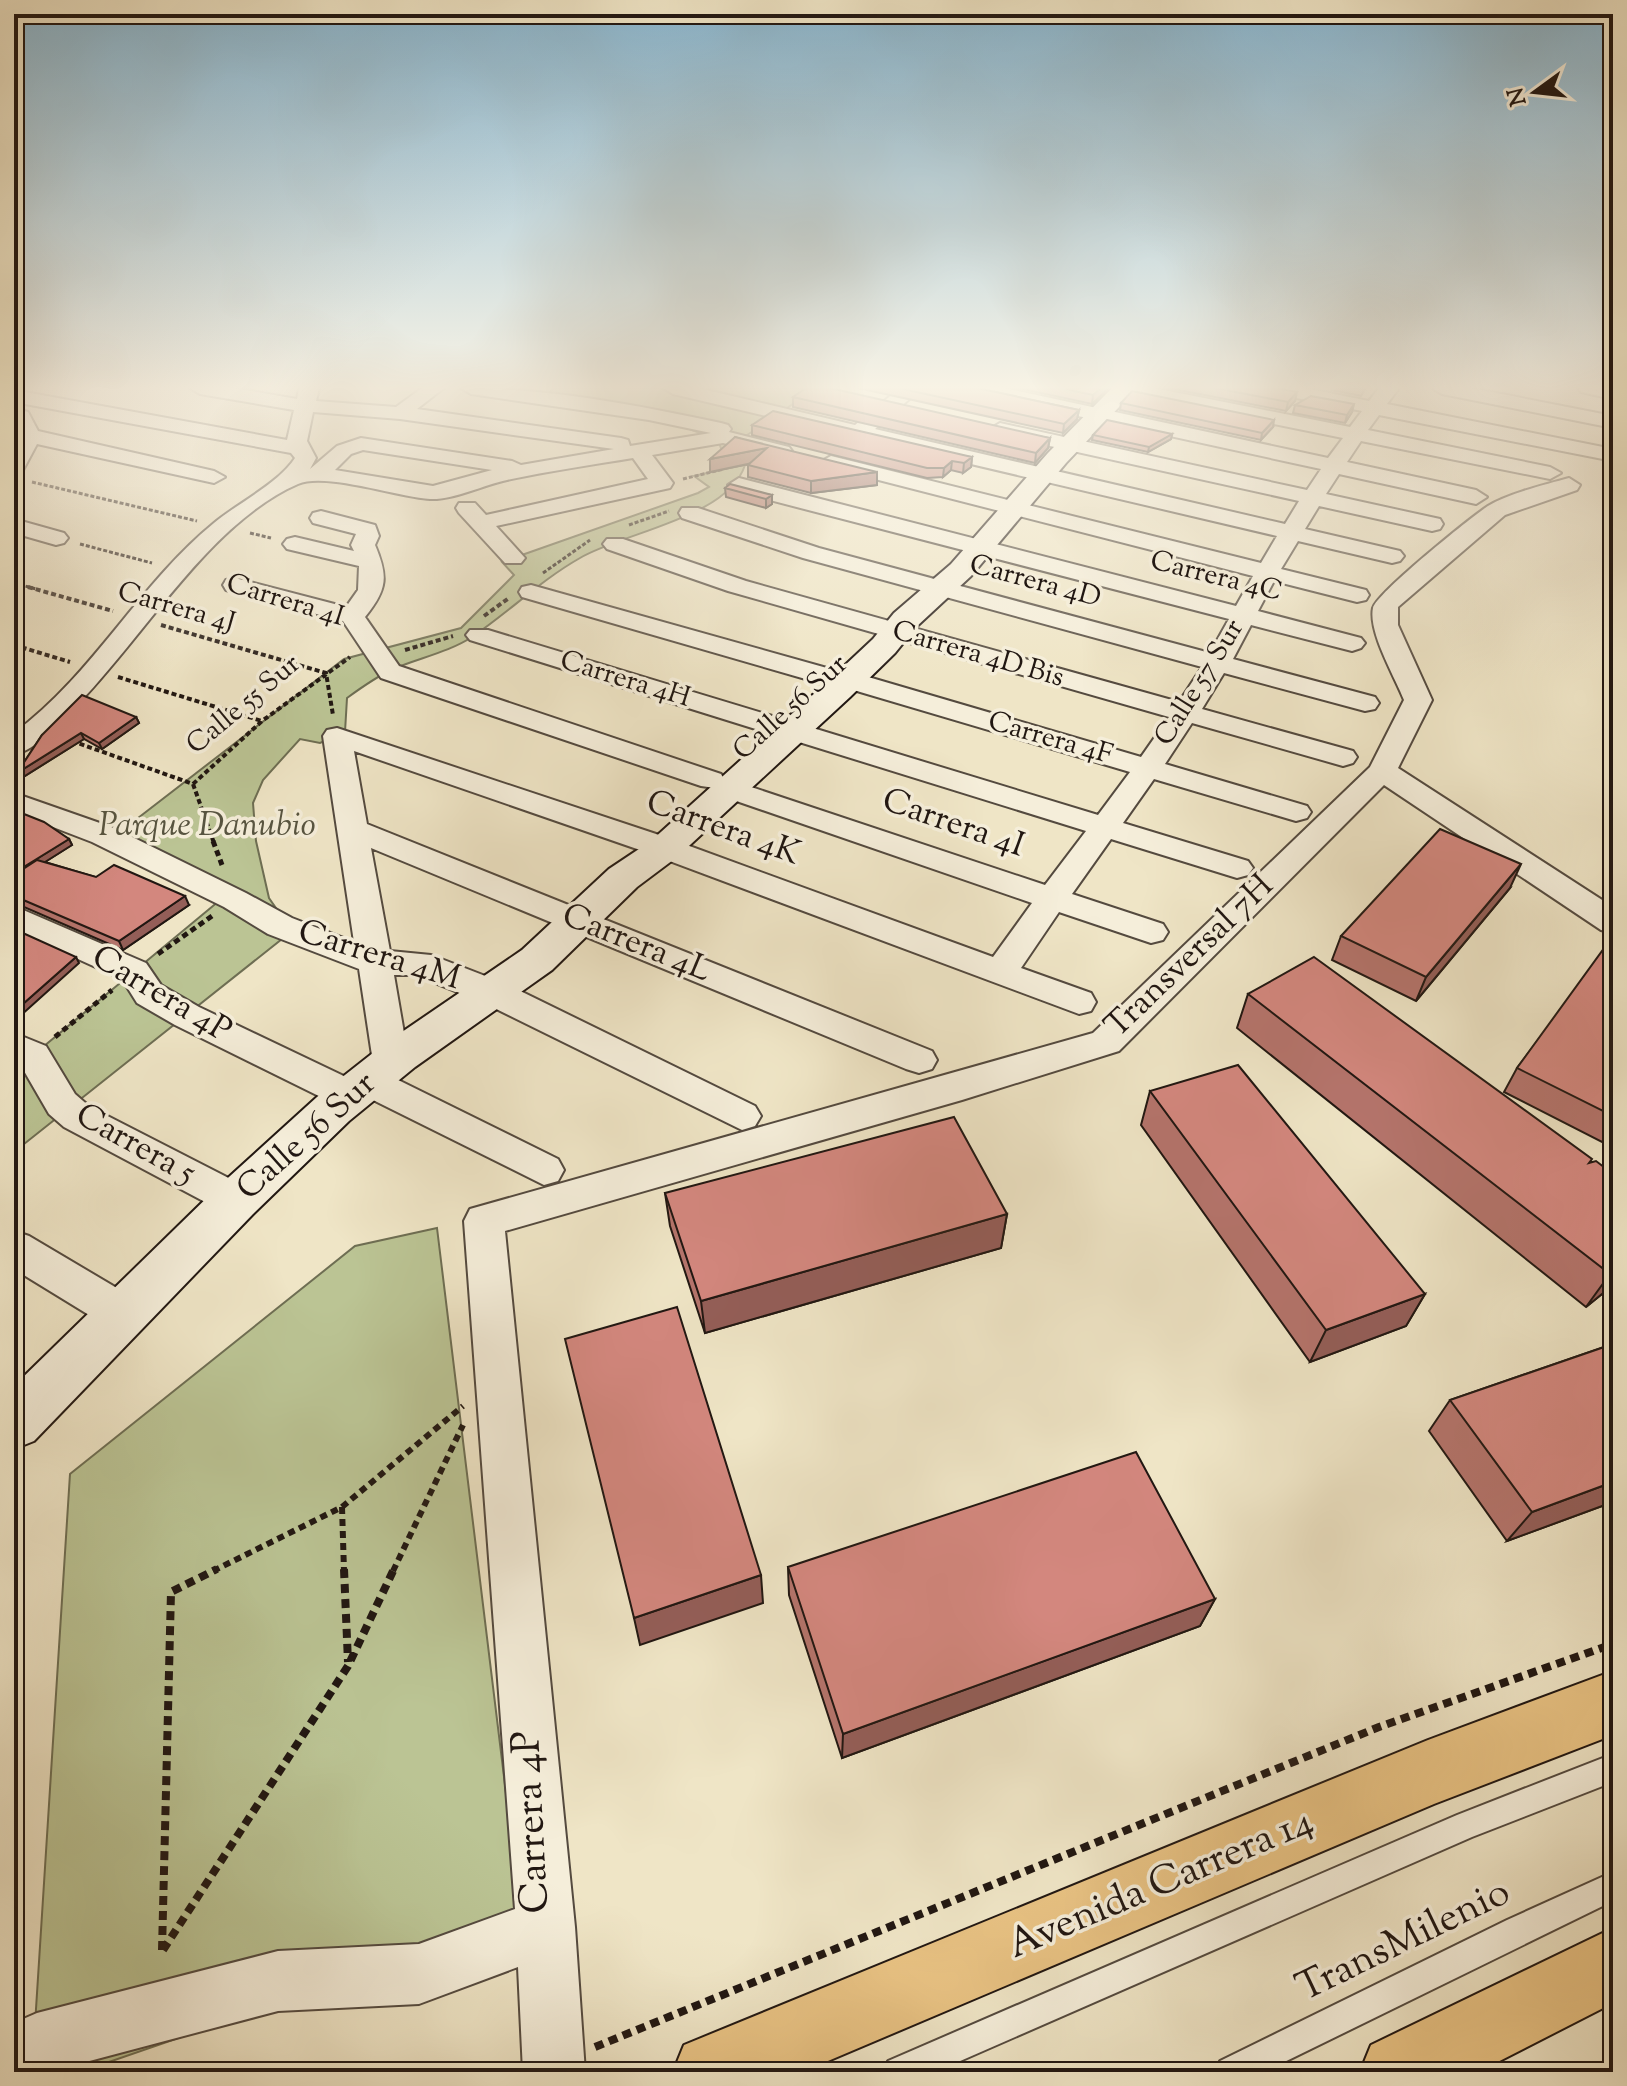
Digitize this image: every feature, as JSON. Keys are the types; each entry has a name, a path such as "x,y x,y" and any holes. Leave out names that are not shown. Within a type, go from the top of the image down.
{"main road":[{"name":"Avenida Carrera 14","path":"711,2072 1428,1773 1613,1703"},
{"path":"1398,2072 1613,1964"}],"street":[{"path":"14,746 37,729 94,670 178,570 221,527 248,506 289,485"},
{"path":"377,485 427,492 465,485"},
{"path":"481,523 651,485"},
{"name":"Carrera 4C","path":"761,485 789,497 1352,643"},
{"path":"685,567 747,532 789,497 798,485"},
{"path":"921,485 1357,595"},
{"name":"Calle 56 Sur","path":"14,1423 236,1200 369,1080 537,960 720,784 941,588 982,547 1033,485"},
{"path":"1082,485 1392,556"},
{"path":"1256,485 1432,524"},
{"name":"Calle 57 Sur","path":"1001,972 1050,897 1184,713 1321,485"},
{"path":"1422,485 1476,497"},
{"name":"Transversal 7H","path":"484,1221 962,1086 1106,1042 1382,771 1418,700 1385,625 1386,606 1404,587 1497,510 1546,485"},
{"path":"450,489 513,558"},
{"name":"Carrera 4D","path":"683,510 747,532 941,588 1365,703"},
{"path":"321,518 367,530 368,536 363,545 372,562 375,577 366,600 352,616"},
{"path":"14,526 56,538"},
{"name":"Carrera 4D Bis","path":"611,536 737,586 896,627 1343,757"},
{"path":"295,544 372,562"},
{"name":"Carrera 4I","path":"235,585 352,616 376,652 396,674 1151,932"},
{"name":"Carrera 4F","path":"525,589 1296,812"},
{"name":"Carrera 4H","path":"472,630 1237,868"},
{"path":"337,736 376,963 369,1080"},
{"name":"Carrera 4K","path":"337,736 658,846 1079,1002"},
{"path":"1382,771 1613,922"},
{"name":"Carrera 4M","path":"14,802 103,835 235,900 280,926 376,963 419,963 494,993 742,1116"},
{"name":"Carrera 4L","path":"352,829 919,1060"},
{"name":"Carrera 4P","path":"14,917 134,971 149,994 369,1080 544,1170"},
{"name":"Carrera 5","path":"14,1046 33,1055 62,1104 77,1117 236,1200"},
{"name":"Carrera 4P","path":"14,2054 37,2044 278,1981 419,1974 546,1927 484,1221"},
{"path":"14,1248 122,1313"},
{"path":"546,1927 554,2068"}],"lane":[{"path":"899,2072 1467,1825 1613,1768"},
{"name":"TransMilenio","path":"1231,2072 1517,1930 1613,1886"}],"path":[{"path":"64,485 295,544"},
{"name":"Calle 55 Sur","path":"193,784 262,721 344,659 472,630 525,589 611,536 683,510"},
{"name":"Carrera 4I","path":"56,538 178,570"},
{"name":"Carrera 4J","path":"14,583 326,673"},
{"path":"14,645 262,721"},
{"path":"326,673 337,736"},
{"path":"37,729 193,784 235,900"},
{"path":"468,1407 348,1666 162,1950 171,1592 342,1507 468,1407"},
{"path":"342,1507 348,1666"},
{"path":"554,2068 1379,1727 1613,1644"}],"green space":[{"name":"Parque Danubio","path":"707,485 732,485 697,511 580,558 463,642 375,679 347,698 345,732 320,743 300,739 263,780 253,803 256,841 269,898 292,931 14,1152 14,1071 231,891 116,835 344,659 461,628 514,575 502,562 709,487"},
{"path":"437,1228 526,1957 277,2004 80,2072 32,2072 70,1474 355,1246"}],"building":[{"path":"735,485 772,495 766,499 725,488"},
{"path":"82,695 136,717 99,743 81,733 17,773 42,735"},
{"path":"14,810 44,822 69,839 22,868 14,862"},
{"path":"1440,829 1521,864 1426,977 1341,936"},
{"path":"37,860 96,877 114,865 185,896 119,941 14,896 14,875"},
{"path":"14,929 76,957 15,1011 14,1011"},
{"path":"1610,940 1613,941 1613,1116 1517,1068"},
{"path":"1314,957 1592,1159 1589,1163 1596,1161 1613,1174 1613,1271 1610,1274 1248,994"},
{"path":"1238,1065 1425,1294 1326,1330 1150,1091"},
{"path":"954,1117 1007,1214 701,1301 665,1193"},
{"path":"677,1307 761,1575 634,1618 565,1339"},
{"path":"1613,1344 1613,1482 1532,1512 1450,1400"},
{"path":"1136,1452 1215,1599 843,1734 788,1567"}]}
